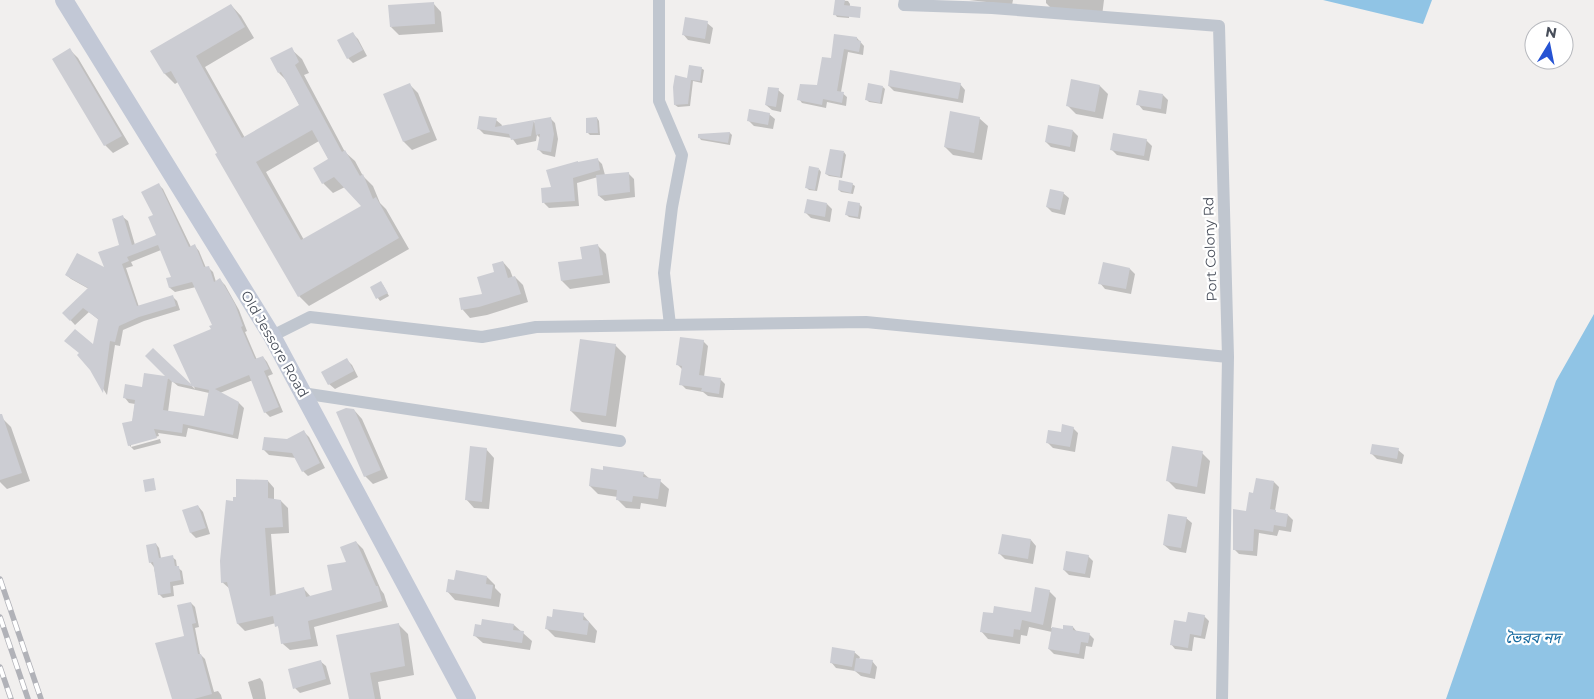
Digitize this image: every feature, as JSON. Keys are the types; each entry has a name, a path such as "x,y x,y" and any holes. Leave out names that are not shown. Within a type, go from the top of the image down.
{"main road":[{"name":"Old Jessore Road","path":"64,0 272,336 467,699"}],"street":[{"path":"660,0 659,101 682,155 672,207 664,273 670,325"},
{"name":"Port Colony Rd","path":"905,0 904,5 992,8 1218,26 1228,357 1222,699"},
{"path":"272,336 310,318 482,337 536,327 866,322 1228,357"},
{"path":"302,393 620,442"}],"water":[{"path":"1323,0 1432,0 1423,24"},
{"name":"ভৈরব নদ","path":"1594,314 1594,699 1446,699 1556,381"}],"building":[{"path":"835,0 845,0 844,5 861,7 860,18 833,15"},
{"path":"434,2 435,24 390,27 388,5"},
{"path":"231,4 245,27 196,56 242,138 299,105 281,72 278,73 270,58 292,47 299,62 295,65 342,152 345,150 360,176 363,174 373,199 376,197 399,238 298,297 215,154 217,153 171,71 164,74 150,51","holes":["312,130 328,159 313,168 322,184 334,177 361,206 301,240 256,162"]},
{"path":"685,17 708,21 705,39 682,35"},
{"path":"353,32 363,50 347,59 337,40"},
{"path":"834,34 857,37 857,40 861,41 859,52 844,49 837,91 844,92 842,103 823,99 822,105 797,100 800,84 817,85 822,57 831,58"},
{"path":"70,48 122,136 104,146 52,59"},
{"path":"689,65 702,67 700,81 691,80 688,104 674,105 673,87 675,75 687,78"},
{"path":"890,70 961,83 958,99 888,86"},
{"path":"1071,79 1100,85 1095,112 1066,106"},
{"path":"410,83 430,132 403,142 383,94"},
{"path":"868,83 883,86 880,103 865,100"},
{"path":"768,87 779,88 776,107 765,105"},
{"path":"1139,90 1163,94 1161,109 1136,105"},
{"path":"749,109 770,113 768,125 747,121"},
{"path":"950,111 980,117 974,153 944,147"},
{"path":"479,116 497,118 495,127 534,120 531,136 511,140 509,134 477,129"},
{"path":"551,117 554,134 551,152 537,150 540,134 536,135 534,120"},
{"path":"597,117 598,133 586,133 586,118"},
{"path":"1048,125 1073,130 1070,147 1045,142"},
{"path":"730,132 728,143 698,138 698,134"},
{"path":"1113,133 1147,139 1144,156 1110,150"},
{"path":"830,149 844,151 840,177 825,174"},
{"path":"598,158 600,170 573,178 575,201 542,203 541,188 551,187 546,170 578,161"},
{"path":"809,166 819,168 815,190 805,188"},
{"path":"629,172 630,192 598,196 596,175"},
{"path":"839,180 853,183 851,193 838,190"},
{"path":"159,183 189,247 195,244 204,267 209,266 214,282 220,278 235,304 243,326 241,327 255,359 263,356 269,369 264,371 279,407 264,413 249,375 215,389 239,402 233,435 183,424 182,433 154,429 157,438 128,446 122,423 132,421 135,400 123,398 125,384 142,387 144,373 165,376 145,356 153,348 191,384 173,345 211,329 209,326 212,325 192,282 169,288 166,278 171,277 158,245 127,257 129,261 122,264 137,306 173,295 176,306 139,317 119,326 115,342 110,341 103,393 90,370 77,355 79,353 64,341 75,329 93,344 98,319 83,308 70,321 62,313 88,288 65,275 77,253 104,267 98,252 119,245 112,219 123,215 132,245 156,235 148,217 153,215 141,192","holes":["168,378 172,382 209,390 204,416 163,410"]},
{"path":"1050,189 1064,192 1060,210 1046,207"},
{"path":"807,199 827,203 825,217 804,213"},
{"path":"848,201 860,203 858,217 845,215"},
{"path":"598,244 603,275 561,281 558,262 582,259 580,247"},
{"path":"503,261 508,278 515,276 521,294 479,307 461,310 459,298 482,294 477,277 494,272 492,264"},
{"path":"1103,262 1130,268 1126,289 1098,284"},
{"path":"381,281 388,293 376,299 370,287"},
{"path":"680,337 704,340 699,375 721,378 719,394 701,391 702,388 679,385 682,366 676,365"},
{"path":"580,339 616,344 606,416 570,411"},
{"path":"347,358 354,371 328,385 321,372"},
{"path":"346,408 354,409 381,470 364,477 336,412"},
{"path":"0,414 2,414 22,473 0,480"},
{"path":"1062,424 1074,427 1070,447 1046,443 1048,430 1061,432"},
{"path":"304,430 320,463 302,472 292,453 262,450 264,437 287,439"},
{"path":"1372,444 1399,448 1397,459 1370,454"},
{"path":"470,446 487,448 482,502 465,500"},
{"path":"1172,446 1203,451 1197,487 1166,481"},
{"path":"603,466 644,472 643,477 661,479 658,499 633,496 632,502 616,500 617,490 589,486 591,468 603,470"},
{"path":"154,478 156,490 145,492 143,480"},
{"path":"1256,478 1274,481 1270,509 1288,514 1286,527 1274,525 1273,532 1254,529 1253,551 1233,550 1233,509 1246,511 1249,492 1253,493"},
{"path":"236,479 268,480 268,498 281,500 283,527 265,528 270,596 304,587 306,597 332,590 327,565 346,562 340,547 356,541 376,586 378,586 382,601 308,621 311,639 281,644 278,626 275,627 273,616 237,624 227,582 221,583 220,561 226,500 233,501 233,497 236,497"},
{"path":"198,505 206,528 190,533 182,510"},
{"path":"1168,514 1187,517 1181,548 1163,545"},
{"path":"1002,534 1031,539 1028,559 998,554"},
{"path":"156,543 159,558 173,555 175,566 179,566 181,580 170,582 171,593 158,595 153,562 149,563 146,545"},
{"path":"1066,551 1089,555 1085,574 1063,570"},
{"path":"456,570 487,576 486,584 493,585 491,599 446,592 448,579 454,580"},
{"path":"1035,587 1050,590 1043,625 1022,620 1020,630 1014,629 1013,637 980,632 983,612 993,613 994,606 1031,612"},
{"path":"191,602 196,623 192,624 198,654 201,654 212,694 194,699 172,699 155,643 184,636 177,605"},
{"path":"553,609 584,613 583,620 589,621 587,635 545,629 547,616 552,617"},
{"path":"1188,612 1205,615 1201,636 1190,634 1188,648 1170,645 1174,620 1186,622"},
{"path":"482,619 514,624 513,630 524,631 522,643 473,636 475,624 481,625"},
{"path":"399,623 405,666 370,673 375,699 349,699 336,635"},
{"path":"1063,625 1073,626 1073,630 1090,633 1088,643 1081,642 1079,654 1048,649 1052,627 1063,629"},
{"path":"832,647 855,651 852,667 830,663"},
{"path":"856,658 873,660 870,674 854,671"},
{"path":"321,660 326,679 293,689 288,669"}],"railway":[{"path":"0,579 41,699"},
{"path":"0,617 28,699"},
{"path":"0,667 11,699"}]}
